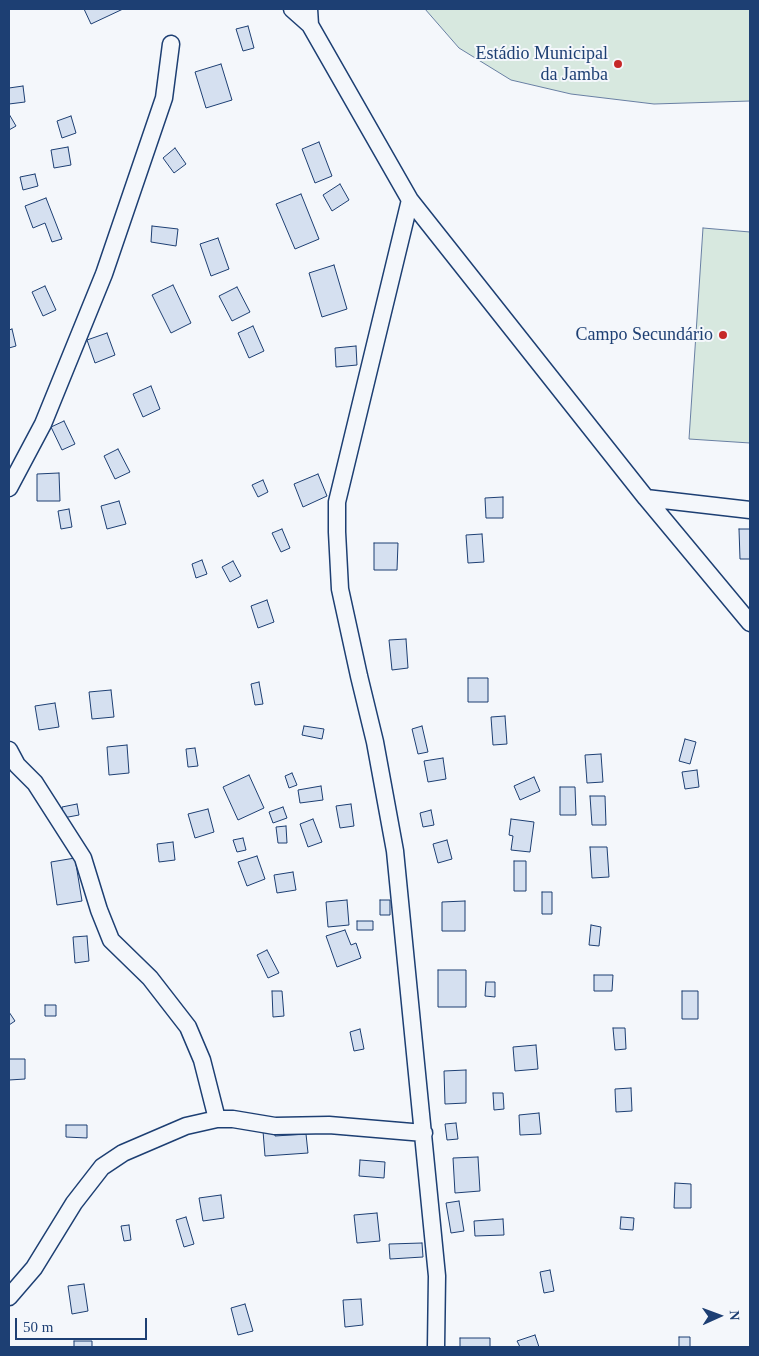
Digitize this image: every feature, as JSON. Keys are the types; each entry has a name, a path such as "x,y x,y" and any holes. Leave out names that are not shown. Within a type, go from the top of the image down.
{"street":[{"path":"292,9 310,25 410,200 646,498 750,623"},
{"path":"309,9 310,25"},
{"path":"9,488 43,424 104,274 164,98 172,44"},
{"path":"410,200 348,450 337,502 337,525 340,589 375,742 395,851 437,1276 436,1347"},
{"path":"646,498 750,510"},
{"path":"9,750 17,765 35,783 83,858 99,910 111,940 154,983 188,1027 202,1060 217,1119"},
{"path":"9,1297 34,1268 74,1203 102,1167 123,1153 186,1126 217,1119 233,1119 275,1126 329,1125 424,1133"}],"shaded area":[{"name":"Estádio Municipal da Jamba","path":"425,9 750,9 750,101 654,104 571,94 511,80 459,48"},
{"name":"Campo Secundário","path":"703,228 750,232 750,443 689,439"}],"building":[{"path":"84,9 123,9 91,24"},
{"path":"248,26 254,48 243,51 236,29"},
{"path":"221,64 232,100 206,108 195,72"},
{"path":"23,86 25,102 9,104 9,88"},
{"path":"9,114 16,126 9,130"},
{"path":"71,116 76,133 62,138 57,121"},
{"path":"319,142 332,176 315,183 302,149"},
{"path":"68,147 71,165 54,168 51,150"},
{"path":"175,148 186,164 174,173 163,158"},
{"path":"35,174 38,186 23,190 20,177"},
{"path":"340,184 349,200 332,211 323,195"},
{"path":"301,194 319,239 295,249 276,204"},
{"path":"46,198 62,239 52,242 45,223 33,228 25,206"},
{"path":"152,226 178,229 176,246 151,242"},
{"path":"218,238 229,269 211,276 200,244"},
{"path":"334,265 347,309 322,317 309,273"},
{"path":"173,285 191,323 171,333 152,295"},
{"path":"45,286 56,310 43,316 32,292"},
{"path":"237,287 250,312 232,321 219,296"},
{"path":"253,326 264,351 249,358 238,333"},
{"path":"12,329 16,346 9,348 9,330"},
{"path":"107,333 115,355 95,363 87,340"},
{"path":"356,346 357,365 336,367 335,348"},
{"path":"151,386 160,409 143,417 133,394"},
{"path":"64,421 75,444 62,450 51,427"},
{"path":"118,449 130,472 115,479 104,456"},
{"path":"59,473 60,501 37,501 37,474"},
{"path":"318,474 327,496 303,507 294,484"},
{"path":"263,480 268,492 258,497 252,485"},
{"path":"503,497 503,518 486,518 485,498"},
{"path":"119,501 126,524 107,529 101,506"},
{"path":"69,509 72,527 61,529 58,511"},
{"path":"282,529 290,548 281,552 272,533"},
{"path":"739,529 750,529 750,559 740,559"},
{"path":"482,534 484,562 468,563 466,535"},
{"path":"374,543 398,543 397,570 374,570"},
{"path":"202,560 207,574 196,578 192,564"},
{"path":"233,561 241,576 230,582 222,567"},
{"path":"267,600 274,622 258,628 251,606"},
{"path":"406,639 408,668 392,670 389,640"},
{"path":"468,678 488,678 488,702 468,702"},
{"path":"259,682 263,704 255,705 251,684"},
{"path":"111,690 114,717 92,719 89,692"},
{"path":"55,703 59,727 39,730 35,706"},
{"path":"505,716 507,744 493,745 491,717"},
{"path":"304,726 324,729 322,739 302,735"},
{"path":"422,726 428,752 418,754 412,729"},
{"path":"685,739 696,742 690,764 679,761"},
{"path":"127,745 129,773 109,775 107,747"},
{"path":"195,748 198,766 188,767 186,749"},
{"path":"601,754 603,782 587,783 585,755"},
{"path":"443,758 446,779 428,782 424,761"},
{"path":"697,770 699,787 685,789 682,772"},
{"path":"292,773 297,785 289,788 285,776"},
{"path":"249,775 264,808 238,820 223,787"},
{"path":"534,777 540,791 520,800 514,786"},
{"path":"321,786 323,800 300,803 298,790"},
{"path":"560,787 575,787 576,815 560,815"},
{"path":"590,796 605,796 606,825 592,825"},
{"path":"77,804 79,815 63,818 62,807"},
{"path":"351,804 354,826 340,828 336,806"},
{"path":"283,807 287,818 273,823 269,812"},
{"path":"208,809 214,832 195,838 188,814"},
{"path":"431,810 434,825 423,827 420,813"},
{"path":"313,819 322,842 308,847 300,824"},
{"path":"511,819 534,822 530,852 511,850 513,836 509,835"},
{"path":"286,826 287,843 278,843 276,827"},
{"path":"243,838 246,850 237,852 233,840"},
{"path":"447,840 452,859 438,863 433,844"},
{"path":"173,842 175,860 159,862 157,844"},
{"path":"590,847 607,847 609,877 592,878"},
{"path":"257,856 265,879 247,886 238,862"},
{"path":"75,858 82,901 57,905 51,862"},
{"path":"514,861 526,861 526,891 514,891"},
{"path":"293,872 296,890 277,893 274,875"},
{"path":"542,892 552,892 552,914 542,914"},
{"path":"347,900 349,925 328,927 326,902"},
{"path":"380,900 390,900 390,915 380,915"},
{"path":"465,901 465,931 442,931 442,902"},
{"path":"357,921 373,921 373,930 357,930"},
{"path":"591,925 601,927 599,946 589,945"},
{"path":"345,930 351,945 356,943 361,958 337,967 326,936"},
{"path":"87,936 89,961 75,963 73,937"},
{"path":"267,950 279,973 268,978 257,955"},
{"path":"438,970 466,970 466,1007 438,1007"},
{"path":"594,975 613,975 612,991 594,991"},
{"path":"486,982 495,982 495,997 485,996"},
{"path":"272,991 282,991 284,1016 273,1017"},
{"path":"682,991 698,991 698,1019 682,1019"},
{"path":"45,1005 56,1005 56,1016 45,1016"},
{"path":"9,1012 15,1021 9,1025"},
{"path":"613,1028 625,1028 626,1049 615,1050"},
{"path":"360,1029 364,1049 354,1051 350,1032"},
{"path":"536,1045 538,1069 515,1071 513,1047"},
{"path":"9,1059 25,1059 25,1079 9,1080"},
{"path":"466,1070 466,1103 445,1104 444,1071"},
{"path":"631,1088 632,1111 616,1112 615,1089"},
{"path":"493,1093 503,1093 504,1109 494,1110"},
{"path":"539,1113 541,1134 520,1135 519,1115"},
{"path":"456,1123 458,1139 447,1140 445,1124"},
{"path":"66,1125 87,1125 87,1138 66,1137"},
{"path":"275,1130 275,1136 306,1134 308,1153 265,1156 263,1131"},
{"path":"478,1157 480,1191 455,1193 453,1158"},
{"path":"360,1160 385,1162 384,1178 359,1176"},
{"path":"675,1183 691,1184 691,1208 674,1208"},
{"path":"221,1195 224,1218 203,1221 199,1198"},
{"path":"459,1201 464,1231 451,1233 446,1203"},
{"path":"377,1213 380,1241 357,1243 354,1215"},
{"path":"186,1217 194,1244 184,1247 176,1220"},
{"path":"621,1217 634,1218 633,1230 620,1229"},
{"path":"503,1219 504,1235 475,1236 474,1221"},
{"path":"129,1225 131,1240 124,1241 121,1226"},
{"path":"422,1243 423,1257 390,1259 389,1244"},
{"path":"550,1270 554,1291 544,1293 540,1272"},
{"path":"84,1284 88,1311 72,1314 68,1286"},
{"path":"361,1299 363,1325 345,1327 343,1300"},
{"path":"245,1304 253,1331 238,1335 231,1308"},
{"path":"535,1335 539,1347 520,1347 517,1341"},
{"path":"679,1337 690,1337 690,1347 679,1347"},
{"path":"460,1338 490,1338 490,1347 460,1347"},
{"path":"74,1341 92,1341 92,1347 74,1347"}],"place":[{"name":"Estádio Municipal da Jamba","path":"618,64"},
{"name":"Campo Secundário","path":"723,335"}]}
